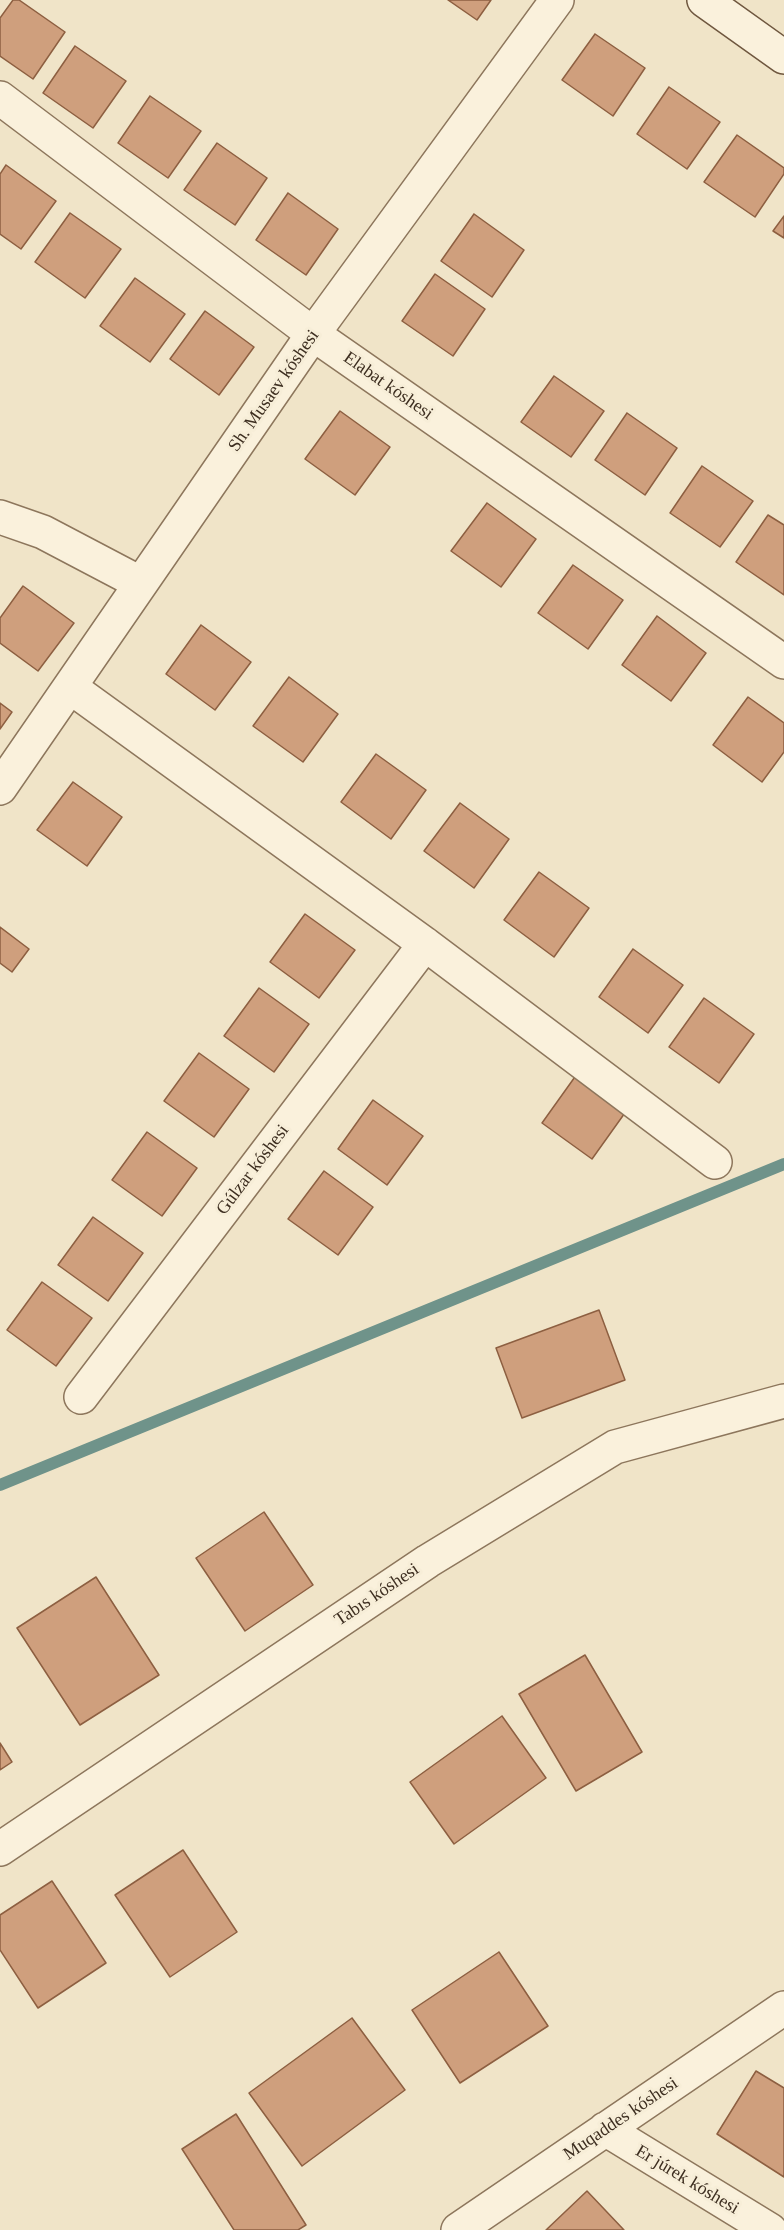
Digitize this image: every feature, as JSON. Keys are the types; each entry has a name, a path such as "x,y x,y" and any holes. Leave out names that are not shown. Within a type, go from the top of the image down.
{"street":[{"name":"Sh. Musaev kóshesi","path":"0,788 313,334 557,0"},
{"path":"704,0 784,57"},
{"name":"Elabat kóshesi","path":"0,98 313,334 784,662"},
{"path":"0,516 43,532 140,583"},
{"path":"70,687 425,944 715,1161"},
{"name":"Gúlzar kóshesi","path":"81,1397 425,944"},
{"name":"Tabıs kóshesi","path":"0,1849 428,1561 615,1447 784,1401"},
{"name":"Muqaddes kóshesi","path":"458,2230 784,2008"},
{"name":"Er júrek kóshesi","path":"605,2129 770,2230"}],"building":[{"path":"13,0 19,0 65,32 33,79 0,56 0,18"},
{"path":"448,0 491,0 477,20"},
{"path":"595,34 645,68 613,116 562,80"},
{"path":"75,46 126,81 93,128 43,93"},
{"path":"669,87 720,122 687,169 637,134"},
{"path":"150,96 201,131 168,178 118,143"},
{"path":"737,135 784,168 784,174 755,217 704,182"},
{"path":"217,143 267,178 235,225 184,190"},
{"path":"6,165 56,201 21,249 0,234 0,174"},
{"path":"288,193 338,229 306,275 256,240"},
{"path":"70,213 121,249 85,298 35,262"},
{"path":"474,214 524,250 492,297 441,261"},
{"path":"784,216 784,238 773,231"},
{"path":"435,274 485,309 453,356 402,321"},
{"path":"135,278 185,314 150,362 100,326"},
{"path":"205,311 254,347 219,395 170,359"},
{"path":"554,376 604,411 571,457 521,422"},
{"path":"340,411 390,447 355,495 305,459"},
{"path":"627,413 677,448 645,495 595,460"},
{"path":"702,466 753,501 720,547 670,513"},
{"path":"487,503 536,539 501,587 451,551"},
{"path":"768,515 784,525 784,595 736,562"},
{"path":"573,565 623,600 588,649 538,613"},
{"path":"23,586 74,623 38,671 0,643 0,618"},
{"path":"657,616 706,653 671,701 622,665"},
{"path":"201,625 251,662 215,710 166,674"},
{"path":"289,677 338,714 303,762 253,726"},
{"path":"748,697 784,723 784,752 762,782 713,745"},
{"path":"0,703 12,712 0,729"},
{"path":"376,754 426,790 391,839 341,802"},
{"path":"73,782 122,817 87,866 37,830"},
{"path":"460,803 509,839 474,888 424,851"},
{"path":"539,872 589,908 554,957 504,920"},
{"path":"305,914 355,950 319,998 270,962"},
{"path":"0,927 29,949 12,972 0,963"},
{"path":"633,949 683,985 648,1033 599,997"},
{"path":"259,988 309,1024 274,1072 224,1036"},
{"path":"704,998 754,1034 719,1083 669,1047"},
{"path":"199,1053 249,1089 214,1137 164,1101"},
{"path":"577,1074 627,1110 592,1159 542,1123"},
{"path":"373,1100 423,1136 387,1185 338,1149"},
{"path":"147,1132 197,1168 162,1216 112,1180"},
{"path":"324,1171 373,1207 338,1255 288,1219"},
{"path":"93,1217 143,1253 108,1301 58,1265"},
{"path":"42,1282 92,1318 56,1366 7,1330"},
{"path":"599,1310 625,1380 522,1418 496,1348"},
{"path":"264,1512 313,1585 245,1631 196,1558"},
{"path":"96,1577 159,1675 80,1725 17,1628"},
{"path":"585,1655 642,1752 576,1791 519,1694"},
{"path":"502,1716 546,1778 454,1844 410,1782"},
{"path":"0,1743 12,1762 0,1770"},
{"path":"183,1850 237,1932 170,1977 115,1895"},
{"path":"52,1881 106,1963 38,2008 0,1950 0,1915"},
{"path":"499,1952 548,2026 460,2083 412,2010"},
{"path":"352,2018 405,2090 302,2166 249,2093"},
{"path":"756,2071 784,2088 784,2177 717,2134"},
{"path":"236,2114 306,2225 298,2230 234,2230 182,2149"},
{"path":"587,2191 624,2230 546,2230"}],"waterway":[{"path":"0,1485 784,1164"}]}
